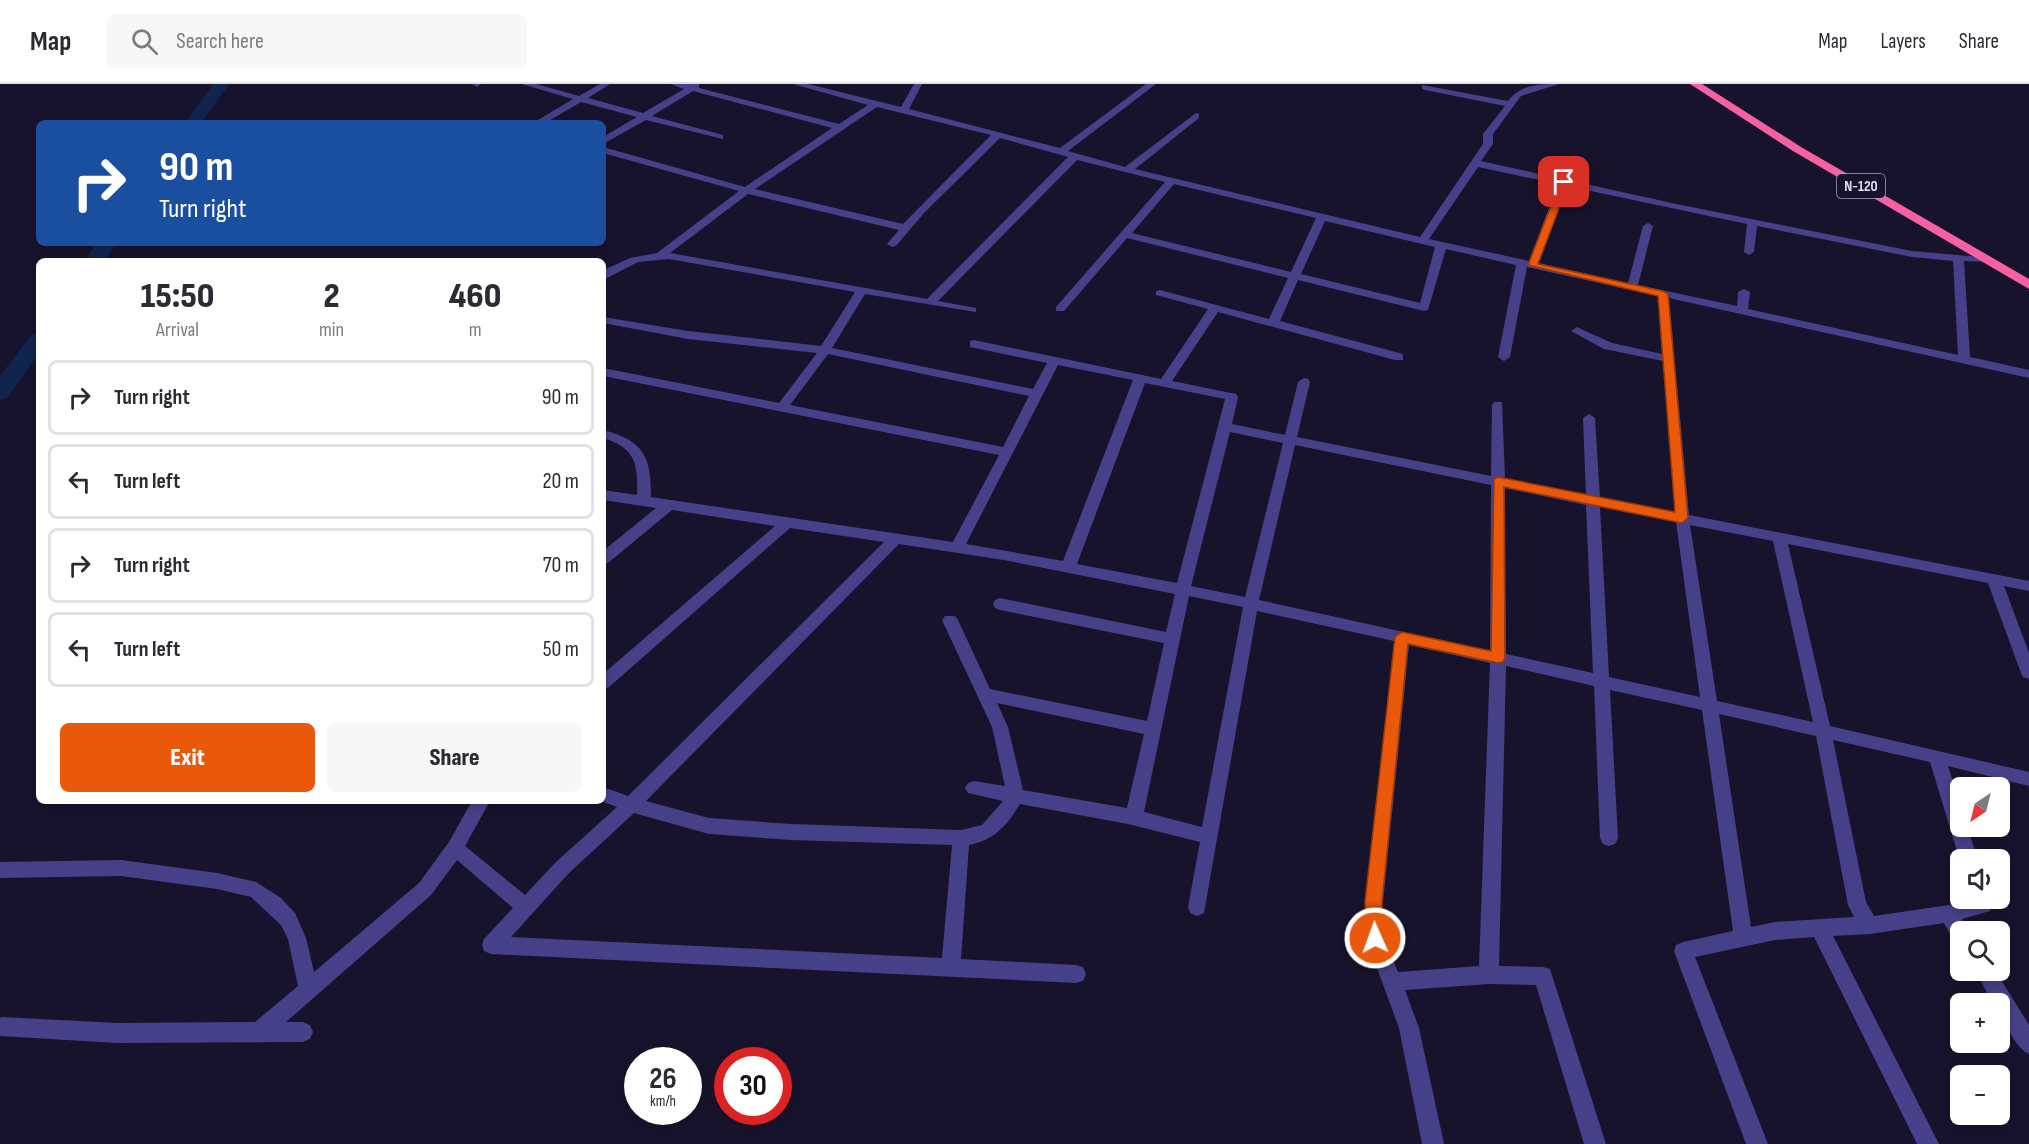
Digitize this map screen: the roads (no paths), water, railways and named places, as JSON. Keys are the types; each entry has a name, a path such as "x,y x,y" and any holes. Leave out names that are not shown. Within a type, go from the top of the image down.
{"highway":[{"name":"N-120","path":"1695,84 1797,149 2029,285"}],"street":[{"path":"526,84 720,137"},
{"path":"543,120 606,84"},
{"path":"675,84 695,86 838,127"},
{"path":"797,84 998,134 1127,170 1424,242 2029,374"},
{"path":"904,111 918,84"},
{"path":"1061,152 1152,84"},
{"path":"1424,242 1488,144 1488,134 1518,94 1533,88 1556,84"},
{"path":"606,139 695,86"},
{"path":"1425,87 1510,104"},
{"path":"661,255 747,190 875,104"},
{"path":"1127,170 1196,116"},
{"path":"892,243 998,134"},
{"path":"606,151 788,202 905,228"},
{"path":"929,303 1075,156"},
{"path":"1475,163 1912,255 1987,260"},
{"path":"1060,309 1171,181"},
{"path":"1504,357 1528,264 1564,182"},
{"path":"1273,323 1322,217"},
{"path":"1749,252 1752,222"},
{"path":"1632,287 1648,226"},
{"path":"1125,234 1424,308 1442,246"},
{"path":"606,275 632,260 661,255 972,310"},
{"path":"1958,258 1964,360"},
{"path":"782,407 825,350 861,291"},
{"path":"1742,311 1744,292"},
{"path":"1160,293 1399,357"},
{"path":"1663,294 1682,518 1743,938"},
{"path":"1164,384 1215,308"},
{"path":"606,321 688,335 825,350 1037,394"},
{"path":"1577,331 1608,346 1668,359"},
{"path":"974,344 1232,398 1183,590 1134,818"},
{"path":"957,548 1054,361"},
{"path":"606,373 1007,452"},
{"path":"1068,568 1140,379"},
{"path":"1197,907 1251,604 1304,382"},
{"path":"1490,975 1488,957 1498,658 1498,405"},
{"path":"1589,418 1609,838"},
{"path":"1226,427 2029,586"},
{"path":"606,435 631,444 645,466 644,500"},
{"path":"606,495 957,548 1183,590 1937,756 2029,779"},
{"path":"606,557 670,504"},
{"path":"606,680 788,522"},
{"path":"1779,537 1823,732 1857,905 1870,925"},
{"path":"896,539 631,805 562,868 491,945 1076,974"},
{"path":"1993,578 2029,673"},
{"path":"1000,604 1172,639"},
{"path":"606,795 631,805 709,826 826,834 961,838 969,838 997,826 1016,795 1000,727 950,620"},
{"path":"1402,637 1374,902 1375,938 1409,1028 1433,1144"},
{"path":"984,694 1153,729"},
{"path":"1937,756 1966,849"},
{"path":"974,788 1134,818 1210,837"},
{"path":"258,1033 425,889 455,848 479,804"},
{"path":"951,967 961,838"},
{"path":"455,848 526,907"},
{"path":"0,870 121,868 217,881 256,890 288,919 297,938 308,990"},
{"path":"1757,1144 1683,951 1774,931 1870,925 1949,914 1968,909"},
{"path":"1949,914 1953,921"},
{"path":"1819,928 1928,1144"},
{"path":"1392,982 1490,975 1543,976 1595,1144"},
{"path":"1991,981 2029,1044"},
{"path":"2,1027 117,1033 303,1032"}],"waterway":[{"path":"195,120 221,84"},
{"path":"96,258 105,246"},
{"path":"0,392 36,342"}]}
